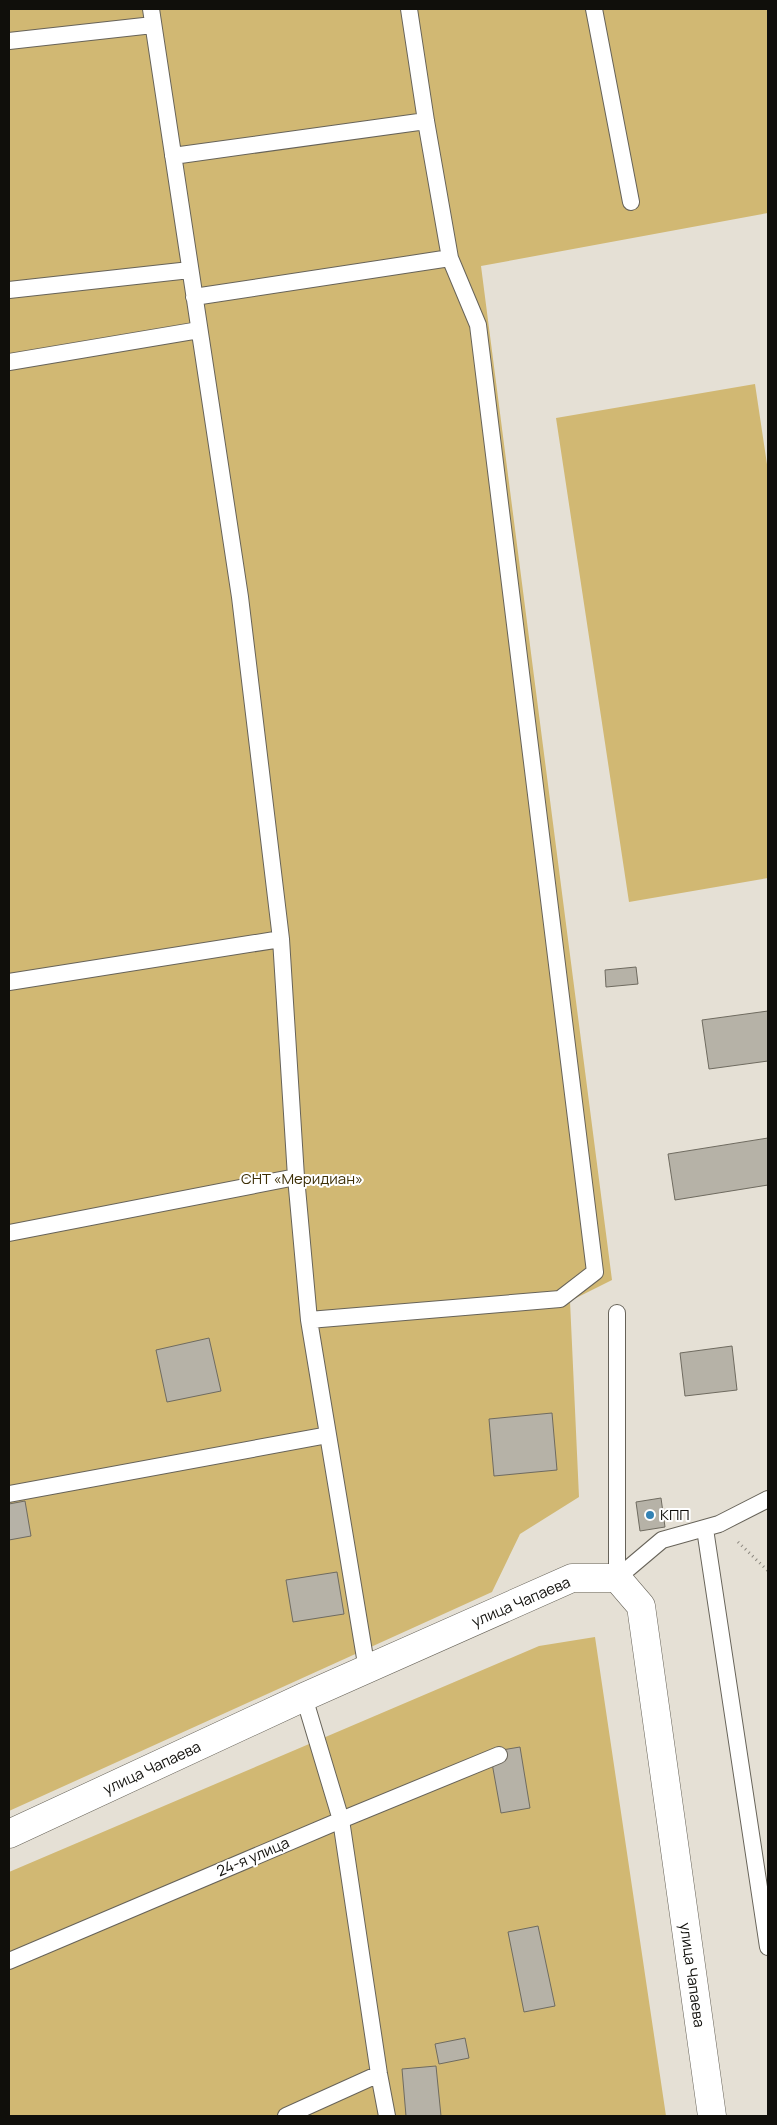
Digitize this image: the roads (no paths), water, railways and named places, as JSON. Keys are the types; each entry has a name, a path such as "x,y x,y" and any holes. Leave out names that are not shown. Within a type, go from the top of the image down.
{"street":[{"name":"улица Чапаева","path":"9,1834 304,1697 572,1578 617,1578 641,1606 712,2116"}],"lane":[{"path":"151,9 240,597 281,939 296,1177 310,1320 367,1670"},
{"path":"310,1320 560,1299 595,1272 478,325 450,258 409,9"},
{"path":"594,9 631,202"},
{"path":"9,41 153,25"},
{"path":"173,156 426,121"},
{"path":"194,297 450,258"},
{"path":"9,290 190,270"},
{"path":"9,362 199,330"},
{"path":"9,982 281,939"},
{"path":"9,1233 296,1177"},
{"path":"617,1578 618,1313"},
{"path":"9,1494 328,1435"},
{"path":"617,1578 662,1540 712,1526 768,1500"},
{"path":"712,1526 768,1947"},
{"path":"304,1697 341,1820 387,2116"},
{"name":"24-я улица","path":"9,1961 341,1820 498,1756"},
{"path":"286,2116 379,2074"}],"place":[{"name":"КПП","path":"650,1515"}],"park label":[{"name":"СНТ «Меридиан»","path":"302,1179"}]}
